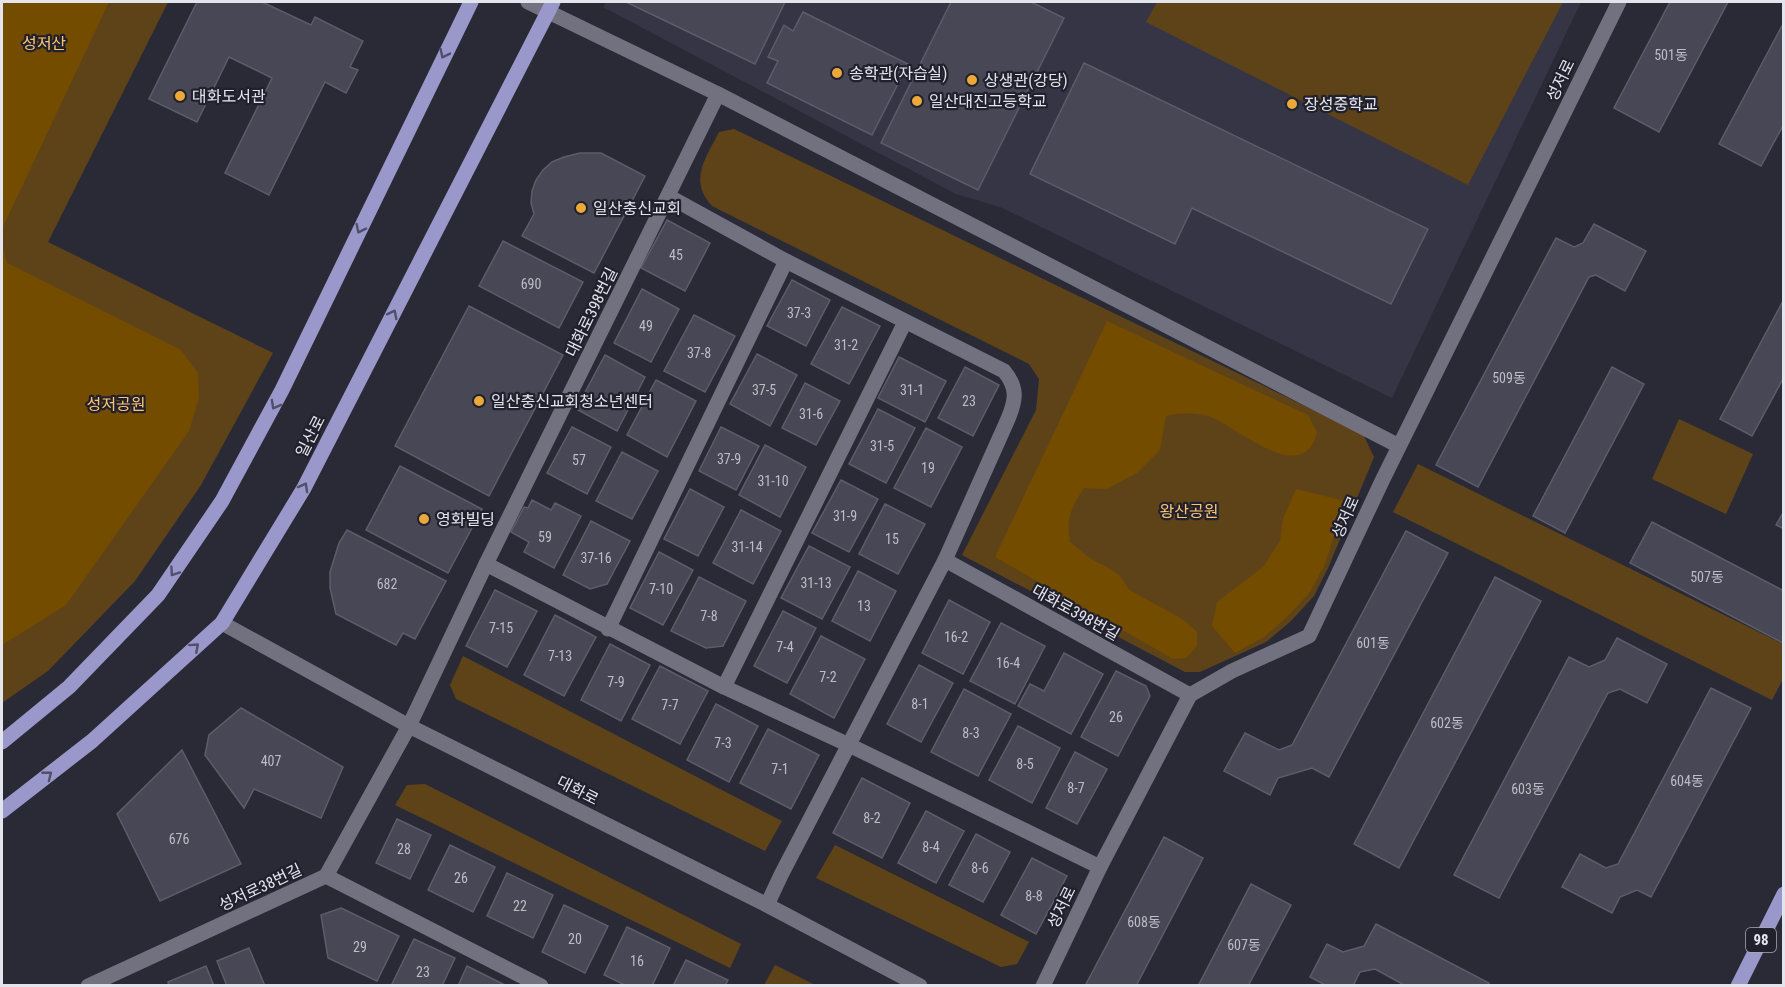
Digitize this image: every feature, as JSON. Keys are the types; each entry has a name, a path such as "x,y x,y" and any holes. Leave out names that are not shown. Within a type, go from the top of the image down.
{"main road":[{"path":"2,742 69,687 158,595 222,501 282,390 471,2"},
{"name":"일산로","path":"2,811 92,741 222,623 304,488 551,6"},
{"name":"98","path":"1738,986 1784,894"}],"street":[{"path":"528,2 551,6 1399,446"},
{"name":"성저로","path":"1043,986 1100,867 1190,694 1232,671 1309,636 1399,446 1618,2"},
{"name":"대화로398번길","path":"326,876 409,726 486,564 718,94"},
{"path":"668,196 786,261 1004,371 1012,380 1015,393 1015,401 1008,419 945,560 767,906"},
{"path":"608,629 786,261"},
{"path":"724,687 905,322"},
{"name":"대화로398번길","path":"945,560 1190,694"},
{"path":"486,564 724,687 1100,867"},
{"name":"대화로","path":"222,623 409,726 767,906 920,986"},
{"name":"성저로38번길","path":"88,986 326,876 541,986"}],"shaded area":[{"name":"장성중학교","path":"606,2 1581,2 1392,398 1000,207 956,194 603,7"}],"green space":[{"name":"성저공원","path":"2,2 168,2 48,242 273,353 201,485 135,581 48,671 2,703"},
{"name":"성저산","path":"2,2 109,2 2,229"},
{"path":"1157,2 1563,2 1468,185 1146,22"},
{"name":"왕산공원","path":"734,129 1363,434 1374,457 1314,596 1290,622 1266,642 1200,672 1185,672 962,555 1036,410 1039,379 1029,364 712,206 701,187 702,169 719,132"},
{"path":"2,244 7,263 181,350 198,373 199,398 189,431 66,605 2,645"},
{"path":"1107,321 1308,415 1317,432 1309,448 1298,455 1283,455 1267,449 1208,416 1187,413 1166,416 1160,450 1137,473 1107,489 1084,488 1076,501 1069,519 1070,542 1090,558 1118,574 1128,589 1182,619 1197,632 1197,646 1186,658 1173,659 995,557"},
{"path":"1679,419 1753,454 1726,514 1652,479"},
{"path":"1418,464 1783,644 1783,679 1772,700 1393,512"},
{"path":"1296,489 1346,501 1324,566 1310,592 1287,617 1264,637 1235,653 1212,626 1217,602 1263,567 1280,541 1283,519"},
{"path":"463,656 782,821 765,851 456,699 450,685"},
{"path":"425,784 741,944 730,968 395,805 407,785"},
{"path":"835,845 1029,942 1017,964 1001,967 816,878"},
{"path":"775,965 815,985 764,985"}],"building":[{"name":"대화도서관","path":"197,2 262,2 311,25 315,17 363,41 350,67 358,70 346,93 325,82 269,195 225,173 272,78 229,57 197,122 149,99"},
{"path":"626,2 785,2 755,64"},
{"name":"상생관(강당)","path":"951,2 1031,2 1064,18 978,190 881,143"},
{"path":"1670,2 1728,2 1659,132 1614,108"},
{"name":"송학관(자습실)","path":"803,12 908,64 872,135 767,83 778,61 768,57 784,25 793,31"},
{"path":"1784,22 1784,124 1761,166 1719,144"},
{"path":"1084,63 1428,229 1391,304 1192,208 1175,244 1030,174"},
{"name":"일산충신교회","path":"580,153 601,153 645,176 594,273 522,236 534,214 531,203 536,180 552,162"},
{"path":"667,220 710,243 685,291 641,268"},
{"path":"1594,224 1646,251 1625,291 1596,275 1589,277 1478,487 1436,465 1556,238 1574,247 1583,243"},
{"path":"503,241 583,282 559,328 479,286"},
{"path":"792,280 830,300 806,346 767,326"},
{"path":"642,289 679,309 651,362 614,343"},
{"path":"1784,299 1784,377 1752,436 1720,419"},
{"name":"일산충신교회청소년센터","path":"469,306 563,355 489,496 395,446"},
{"path":"842,307 880,326 849,384 811,364"},
{"path":"694,315 735,336 705,392 664,371"},
{"path":"757,354 797,375 770,426 730,404"},
{"path":"605,355 645,377 617,431 576,409"},
{"path":"899,357 946,381 925,422 878,398"},
{"path":"965,367 999,385 973,436 938,418"},
{"path":"1612,367 1644,384 1565,533 1533,516"},
{"path":"656,380 696,401 667,457 627,435"},
{"path":"805,383 840,401 816,445 782,428"},
{"path":"878,409 915,428 886,483 849,464"},
{"path":"572,427 611,447 587,494 547,473"},
{"path":"721,427 759,446 736,490 699,471"},
{"path":"926,428 962,447 931,507 894,488"},
{"path":"765,445 806,467 780,517 739,495"},
{"path":"622,452 658,471 632,519 596,501"},
{"name":"영화빌딩","path":"400,466 482,509 448,573 366,530"},
{"path":"841,480 878,499 849,552 812,533"},
{"path":"690,489 724,507 698,556 664,539"},
{"path":"532,500 551,510 555,503 581,516 554,568 524,552 529,542 511,532 524,507 528,508"},
{"path":"885,504 925,524 898,574 859,554"},
{"path":"741,510 781,531 753,584 713,563"},
{"path":"1784,511 1784,529 1776,525"},
{"path":"591,521 630,541 607,584 590,589 563,575"},
{"path":"1652,522 1784,591 1783,643 1630,563"},
{"path":"347,530 446,581 415,639 403,633 396,645 336,614 330,588 330,572 339,543"},
{"path":"1406,531 1448,553 1329,777 1312,768 1278,778 1270,795 1224,771 1245,733 1279,750 1292,745"},
{"path":"809,546 850,567 822,619 781,598"},
{"path":"659,552 693,570 663,625 630,608"},
{"path":"858,571 896,591 870,641 832,621"},
{"path":"699,577 746,601 723,646 706,648 671,631"},
{"path":"1495,577 1541,601 1399,868 1354,844"},
{"path":"495,590 537,611 507,667 466,646"},
{"path":"949,600 990,622 963,674 922,653"},
{"path":"783,611 816,628 787,683 754,666"},
{"path":"555,615 596,637 564,696 524,675"},
{"path":"1001,623 1045,646 1015,704 970,681"},
{"path":"821,636 865,659 834,718 790,694"},
{"path":"1617,638 1667,664 1647,703 1620,689 1608,693 1499,898 1454,875 1569,657 1589,667 1605,660"},
{"path":"610,644 650,665 621,721 581,700"},
{"path":"1064,653 1103,674 1071,734 1018,706 1030,684 1044,691"},
{"path":"919,665 953,683 921,742 887,724"},
{"path":"660,666 708,691 680,744 632,719"},
{"path":"1116,671 1146,686 1150,696 1118,756 1081,737"},
{"path":"1711,688 1751,708 1651,897 1637,890 1620,897 1612,913 1562,887 1580,854 1606,868 1618,864"},
{"path":"964,689 1011,714 978,776 931,752"},
{"path":"716,704 758,726 729,782 687,760"},
{"path":"241,708 343,767 321,818 254,789 244,808 205,755 209,735"},
{"path":"1018,726 1060,748 1032,803 989,780"},
{"path":"768,729 819,755 791,809 740,783"},
{"path":"182,750 241,864 160,901 117,814"},
{"path":"1075,752 1107,769 1077,824 1046,808"},
{"path":"862,778 910,803 882,858 833,833"},
{"path":"926,811 964,831 936,883 898,863"},
{"path":"397,819 431,835 410,879 376,863"},
{"path":"976,834 1010,852 983,902 949,885"},
{"path":"1164,837 1203,858 1136,986 1085,986"},
{"path":"450,845 495,867 473,912 428,890"},
{"path":"1032,858 1067,876 1036,934 1001,915"},
{"path":"507,873 553,895 533,938 487,916"},
{"path":"1251,884 1291,905 1248,986 1198,986"},
{"path":"564,905 608,926 585,973 542,952"},
{"path":"341,908 399,936 377,981 328,958 321,915"},
{"path":"1376,924 1489,983 1488,986 1406,986 1375,969 1360,972 1353,986 1327,986 1310,977 1327,944 1343,952 1364,946"},
{"path":"627,927 670,948 652,986 627,986 604,975"},
{"path":"414,939 455,958 442,986 391,986"},
{"path":"249,948 265,986 227,986 217,961"},
{"path":"686,960 728,980 725,986 673,986"},
{"path":"206,966 214,986 169,986 168,982"},
{"path":"467,966 505,985 505,986 458,986"}],"place":[{"name":"송학관(자습실)","path":"837,73"},
{"name":"상생관(강당)","path":"972,80"},
{"name":"대화도서관","path":"180,96"},
{"name":"일산대진고등학교","path":"917,101"},
{"name":"장성중학교","path":"1292,104"},
{"name":"일산충신교회","path":"581,208"},
{"name":"일산충신교회청소년센터","path":"479,401"},
{"name":"영화빌딩","path":"424,519"}]}
